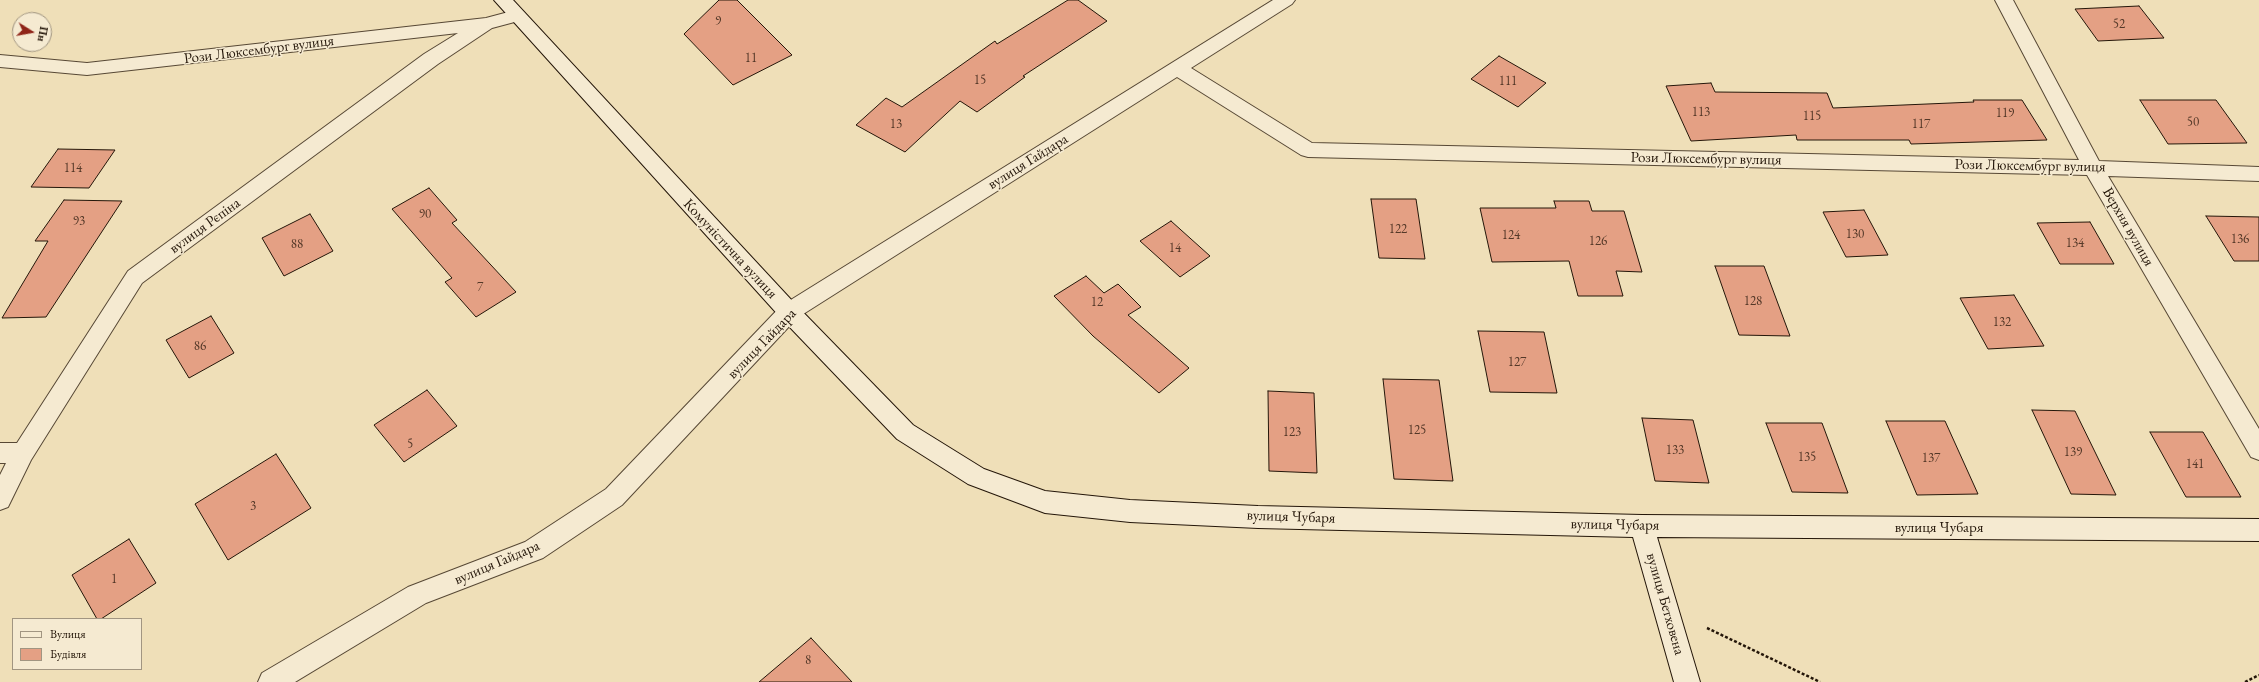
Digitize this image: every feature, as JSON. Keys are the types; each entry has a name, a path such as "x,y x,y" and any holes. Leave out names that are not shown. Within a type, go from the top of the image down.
{"street":[{"name":"Комуністична вулиця","path":"503,0 516,16 789,312 905,432 976,477"},
{"name":"вулиця Гайдара","path":"271,682 417,595 534,550 614,497 789,312 1286,0"},
{"name":"Верхня вулиця","path":"2004,0 2093,168 2259,450"},
{"name":"Рози Люксембург вулиця","path":"0,61 88,69 486,24 516,16"},
{"name":"вулиця Рєпіна","path":"0,499 23,453 135,277 431,59 486,24"},
{"name":"Рози Люксембург вулиця","path":"1177,68 1308,150 2093,168 2259,174"},
{"path":"0,453 23,453"},
{"name":"вулиця Чубаря","path":"976,477 1045,502 1130,511 1258,517 1642,526 2259,530"},
{"name":"вулиця Бетховена","path":"1642,526 1687,682"}],"path":[{"path":"1666,608 1820,682"},
{"path":"2245,682 2259,675"}],"building":[{"path":"719,0 737,0 792,55 733,85 684,34"},
{"path":"1068,0 1078,0 1107,21 1023,76 1025,77 977,112 960,101 905,152 856,125 886,98 902,107 995,41 997,44"},
{"path":"2139,6 2164,38 2098,41 2075,9"},
{"path":"1499,56 1546,83 1518,107 1471,79"},
{"path":"1711,83 1715,92 1827,93 1833,108 1974,102 1973,100 2022,100 2047,140 1911,144 1909,140 1797,140 1796,135 1691,141 1666,86"},
{"path":"2140,100 2216,100 2247,143 2168,144"},
{"path":"58,149 115,150 89,188 31,187"},
{"path":"429,188 457,220 452,223 516,292 476,317 445,282 452,278 392,209"},
{"path":"1371,199 1416,199 1425,259 1379,258"},
{"path":"64,200 122,201 46,317 2,318 48,241 35,241"},
{"path":"1554,201 1589,201 1592,211 1624,211 1642,272 1616,271 1623,296 1578,296 1569,261 1492,262 1480,208 1556,208"},
{"path":"1864,210 1888,255 1846,257 1823,212"},
{"path":"310,214 333,251 284,276 262,238"},
{"path":"2206,216 2259,217 2259,261 2234,261"},
{"path":"1171,221 1210,256 1180,277 1140,241"},
{"path":"2090,222 2114,264 2060,264 2037,223"},
{"path":"1715,266 1764,266 1790,336 1739,335"},
{"path":"1086,276 1104,293 1118,284 1141,307 1128,315 1189,368 1159,393 1093,336 1054,296"},
{"path":"2014,295 2044,346 1988,349 1960,298"},
{"path":"211,316 234,353 189,378 166,340"},
{"path":"1478,331 1544,332 1557,393 1490,392"},
{"path":"1383,379 1439,380 1453,481 1394,479"},
{"path":"427,390 457,426 404,462 374,425"},
{"path":"1268,391 1314,393 1317,473 1269,471"},
{"path":"2032,410 2075,411 2116,495 2071,494"},
{"path":"1642,418 1693,420 1709,483 1655,481"},
{"path":"1886,421 1945,421 1978,494 1917,495"},
{"path":"1766,423 1822,423 1848,493 1792,492"},
{"path":"2150,432 2203,432 2241,497 2186,497"},
{"path":"276,454 311,508 228,560 195,504"},
{"path":"129,539 156,583 103,618 96,618 72,575"},
{"path":"811,638 852,682 759,682"}]}
